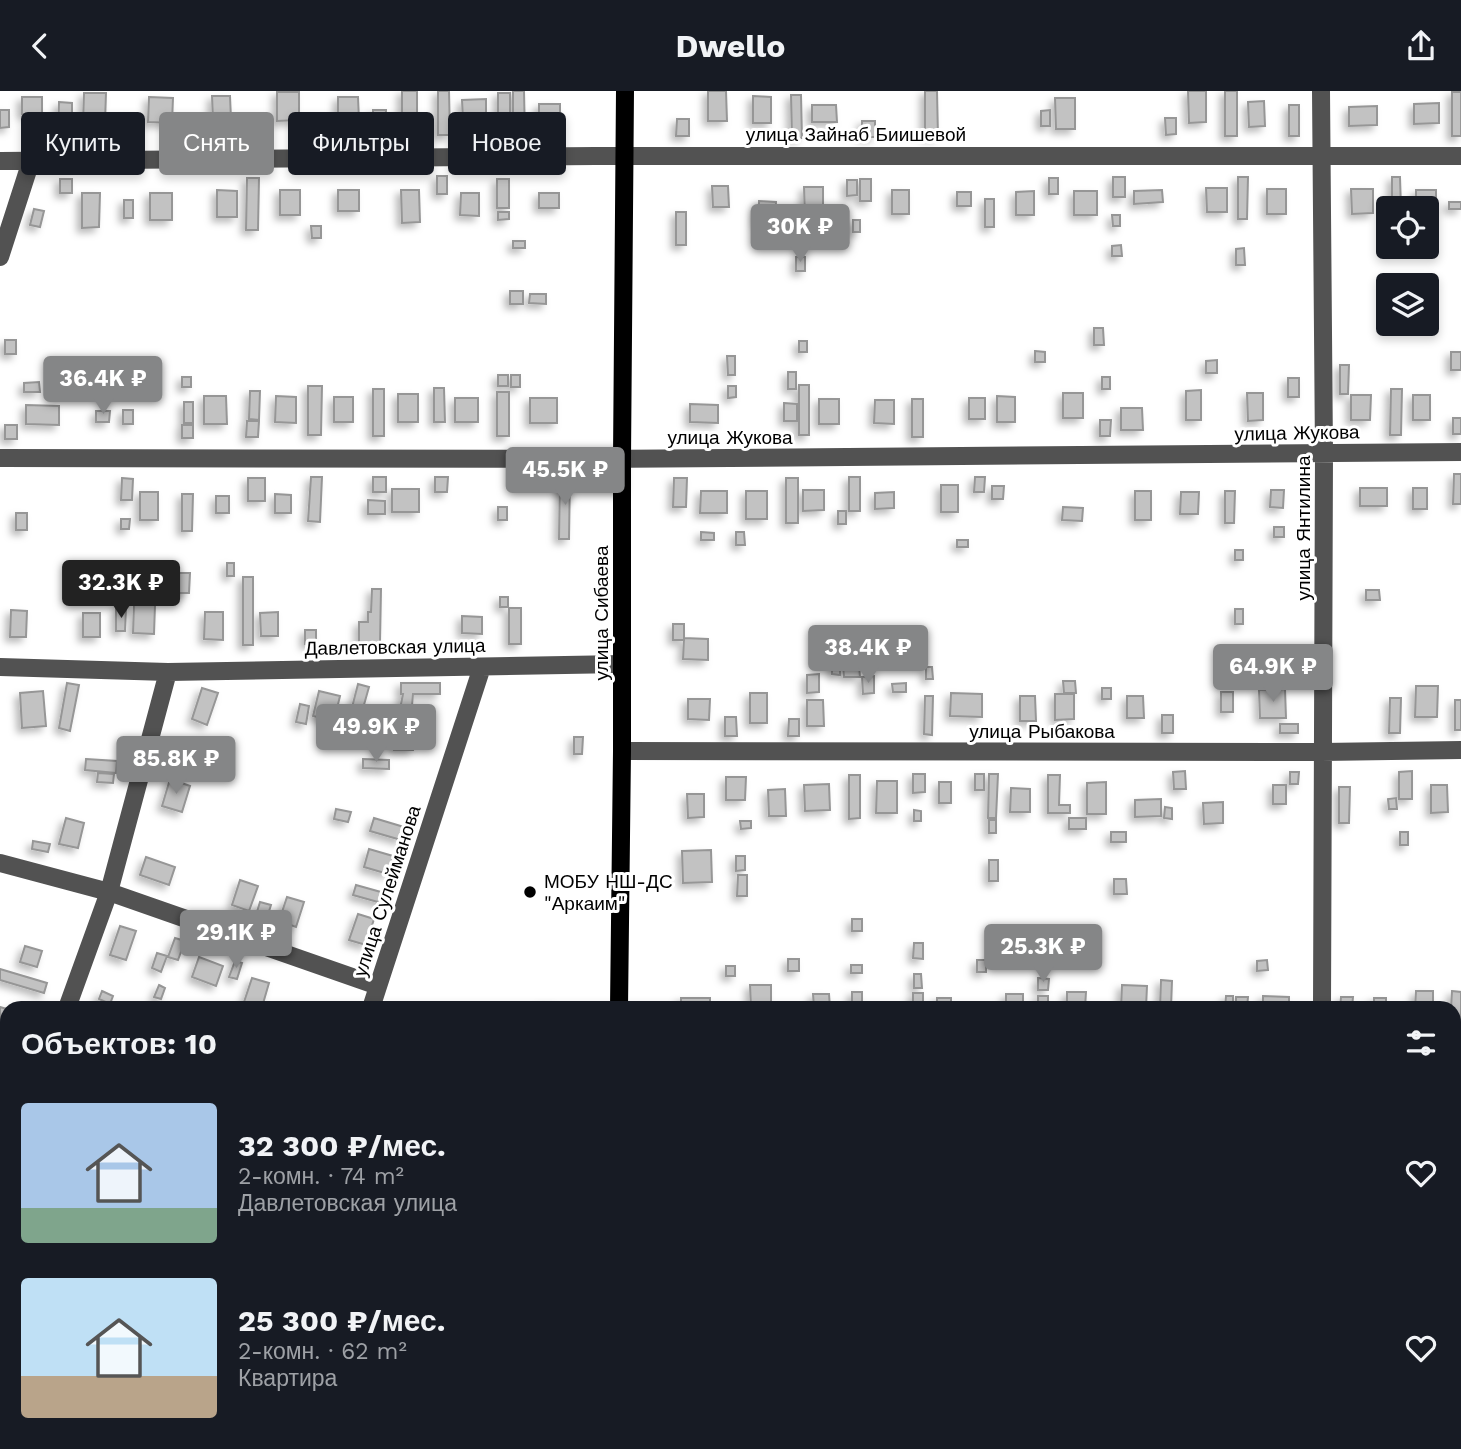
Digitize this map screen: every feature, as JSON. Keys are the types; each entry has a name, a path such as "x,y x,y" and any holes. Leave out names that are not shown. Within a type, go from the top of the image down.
{"main road":[{"name":"улица Сибаева","path":"619,1001 625,91"}],"street":[{"name":"улица Янтилина","path":"1321,91 1324,453 1322,1001"},
{"name":"улица Зайнаб Биишевой","path":"145,160 625,156 1461,156"},
{"name":"улица Зайнаб Биишевой","path":"0,161 21,161"},
{"path":"0,257 26,175"},
{"name":"улица Жукова","path":"0,458 622,458 1461,452"},
{"name":"Давлетовская улица","path":"0,667 168,672 622,664"},
{"name":"улица Сулейманова","path":"373,1001 482,667"},
{"path":"69,1001 109,892 168,672"},
{"name":"улица Рыбакова","path":"622,751 1461,750"},
{"path":"0,863 109,892 378,986"}],"building":[{"path":"402,91 417,91 417,112 402,112"},
{"path":"438,91 449,91 448,135 438,135"},
{"path":"513,91 524,91 524,112 513,112"},
{"path":"708,91 726,91 727,121 708,121"},
{"path":"925,91 937,91 938,137 925,136"},
{"path":"1188,91 1206,91 1206,122 1189,123"},
{"path":"1225,91 1237,91 1237,136 1225,136"},
{"path":"277,92 299,92 299,112 288,112 288,120 277,121"},
{"path":"1452,92 1461,92 1461,136 1452,136"},
{"path":"84,93 106,93 105,112 83,112"},
{"path":"498,93 510,93 510,112 498,112"},
{"path":"791,95 801,95 802,138 792,138"},
{"path":"212,96 230,96 231,112 213,112"},
{"path":"753,96 771,97 771,123 753,123"},
{"path":"22,97 42,97 42,112 22,112"},
{"path":"149,97 173,98 172,112 159,112 159,122 148,122"},
{"path":"338,97 358,97 359,112 338,112"},
{"path":"1055,98 1075,98 1075,129 1056,129"},
{"path":"486,99 486,112 463,112 462,100"},
{"path":"1264,101 1265,126 1249,127 1248,102"},
{"path":"59,102 72,103 72,112 59,112"},
{"path":"1439,103 1439,123 1414,124 1414,104"},
{"path":"539,104 560,104 560,112 539,112"},
{"path":"812,105 836,105 837,122 812,122"},
{"path":"1289,105 1299,105 1299,136 1289,136"},
{"path":"1377,106 1377,125 1349,126 1349,107"},
{"path":"0,110 9,110 9,127 0,128"},
{"path":"1050,110 1050,126 1041,126 1041,111"},
{"path":"1165,118 1176,118 1176,134 1166,135"},
{"path":"677,119 689,119 689,136 676,136"},
{"path":"862,121 875,121 875,137 862,137"},
{"path":"437,176 447,176 447,194 437,194"},
{"path":"1113,177 1125,177 1125,197 1113,197"},
{"path":"1238,177 1248,177 1247,219 1238,219"},
{"path":"1392,177 1400,177 1401,196 1392,196"},
{"path":"247,178 259,178 258,230 246,230"},
{"path":"1049,178 1058,178 1058,194 1049,194"},
{"path":"60,179 72,179 72,193 60,193"},
{"path":"497,179 509,179 509,208 497,208"},
{"path":"860,179 871,179 871,201 860,201"},
{"path":"847,180 857,180 857,195 847,196"},
{"path":"712,186 728,186 729,207 713,207"},
{"path":"804,187 823,187 823,217 805,218"},
{"path":"1206,188 1227,188 1227,212 1207,212"},
{"path":"1267,189 1286,189 1286,214 1267,214"},
{"path":"1351,189 1373,189 1373,213 1352,214"},
{"path":"217,190 237,191 237,217 217,217"},
{"path":"280,190 300,190 300,215 280,215"},
{"path":"338,190 359,190 359,211 338,211"},
{"path":"401,190 419,190 420,222 402,223"},
{"path":"892,190 909,190 909,214 892,214"},
{"path":"1162,190 1163,202 1134,204 1134,191"},
{"path":"1416,190 1436,190 1436,196 1416,196"},
{"path":"1034,191 1034,215 1016,215 1016,192"},
{"path":"1074,191 1097,191 1097,215 1074,215"},
{"path":"957,192 971,192 971,206 957,206"},
{"path":"82,193 100,193 99,227 82,228"},
{"path":"150,193 172,193 172,220 150,220"},
{"path":"461,193 479,193 479,216 460,215"},
{"path":"539,193 559,193 559,208 539,208"},
{"path":"985,199 994,199 994,227 985,227"},
{"path":"124,200 133,200 133,218 124,218"},
{"path":"759,201 776,202 775,223 758,222"},
{"path":"1449,202 1461,202 1461,209 1449,209"},
{"path":"34,209 44,211 40,227 30,225"},
{"path":"498,212 509,212 509,219 498,220"},
{"path":"676,212 686,212 686,245 676,245"},
{"path":"1112,215 1120,215 1120,226 1113,226"},
{"path":"853,220 860,220 860,232 853,232"},
{"path":"311,226 321,226 321,238 312,238"},
{"path":"513,241 525,241 525,248 513,248"},
{"path":"1121,245 1122,256 1112,256 1112,246"},
{"path":"1244,248 1245,265 1236,265 1236,249"},
{"path":"796,257 805,257 805,271 796,271"},
{"path":"510,291 523,291 523,304 510,304"},
{"path":"530,294 546,294 546,304 529,303"},
{"path":"1094,328 1103,328 1104,345 1094,345"},
{"path":"5,340 16,340 16,354 5,354"},
{"path":"799,341 807,341 807,352 799,352"},
{"path":"1035,351 1045,352 1045,362 1035,362"},
{"path":"1451,352 1461,352 1461,370 1451,370"},
{"path":"727,356 735,356 735,375 728,375"},
{"path":"1217,360 1217,373 1206,373 1206,361"},
{"path":"1340,365 1349,365 1348,394 1340,394"},
{"path":"788,372 796,372 796,389 788,389"},
{"path":"498,375 508,375 508,386 498,386"},
{"path":"511,375 520,375 520,387 511,387"},
{"path":"182,377 191,377 191,387 182,387"},
{"path":"1102,377 1110,377 1110,389 1102,389"},
{"path":"1288,378 1299,378 1299,397 1288,397"},
{"path":"39,382 40,392 24,392 24,383"},
{"path":"799,385 809,385 809,435 799,435"},
{"path":"308,386 322,386 321,435 308,435"},
{"path":"728,386 736,386 736,397 728,398"},
{"path":"434,388 444,388 445,422 434,422"},
{"path":"373,389 384,389 384,436 373,436"},
{"path":"1391,389 1402,389 1401,435 1390,435"},
{"path":"1201,390 1201,420 1186,420 1186,391"},
{"path":"250,391 260,391 259,420 249,419"},
{"path":"497,392 509,392 509,436 497,436"},
{"path":"1063,393 1083,393 1083,418 1063,418"},
{"path":"1247,393 1263,393 1263,420 1248,421"},
{"path":"398,394 418,394 418,422 398,422"},
{"path":"1351,395 1371,395 1370,420 1351,420"},
{"path":"1413,395 1430,395 1430,420 1413,420"},
{"path":"204,396 226,396 227,424 204,424"},
{"path":"276,396 296,397 296,423 275,422"},
{"path":"997,396 1015,397 1015,422 997,422"},
{"path":"334,397 353,397 353,422 334,422"},
{"path":"455,398 478,398 478,422 455,422"},
{"path":"530,398 557,398 557,423 530,423"},
{"path":"969,398 985,398 985,419 969,419"},
{"path":"819,399 839,399 839,424 819,424"},
{"path":"912,399 923,399 923,437 912,437"},
{"path":"875,400 894,400 894,424 874,423"},
{"path":"184,402 193,402 193,423 184,423"},
{"path":"784,403 797,404 797,421 784,421"},
{"path":"690,404 718,405 718,423 690,422"},
{"path":"26,405 59,406 59,425 26,424"},
{"path":"1121,408 1142,408 1143,430 1121,430"},
{"path":"123,410 133,410 133,424 123,424"},
{"path":"96,411 110,411 109,422 96,422"},
{"path":"1453,418 1461,418 1461,434 1453,434"},
{"path":"1100,420 1111,420 1110,436 1100,436"},
{"path":"247,421 259,421 258,437 246,437"},
{"path":"5,425 17,425 17,439 5,439"},
{"path":"182,425 193,425 193,438 182,438"},
{"path":"1454,474 1461,474 1461,504 1453,504"},
{"path":"560,475 570,475 569,539 559,539"},
{"path":"311,477 322,477 320,522 308,521"},
{"path":"373,477 386,477 386,492 373,492"},
{"path":"435,477 448,477 447,492 435,492"},
{"path":"849,477 860,477 860,511 849,511"},
{"path":"975,477 985,477 984,492 974,492"},
{"path":"122,478 133,479 132,500 121,500"},
{"path":"248,478 265,478 265,501 248,501"},
{"path":"674,478 687,478 686,507 673,507"},
{"path":"786,478 798,478 798,523 786,523"},
{"path":"941,485 958,485 958,512 941,512"},
{"path":"992,486 1004,486 1003,499 992,499"},
{"path":"1360,488 1387,488 1387,506 1360,506"},
{"path":"1413,488 1427,488 1427,509 1413,509"},
{"path":"392,489 419,489 419,512 392,512"},
{"path":"803,490 824,490 824,510 803,511"},
{"path":"1271,490 1284,490 1283,508 1270,507"},
{"path":"701,491 727,491 727,513 700,513"},
{"path":"746,491 767,491 767,519 746,519"},
{"path":"1135,491 1151,491 1151,520 1135,520"},
{"path":"1225,491 1235,491 1234,523 1225,523"},
{"path":"140,492 158,492 158,520 140,520"},
{"path":"894,492 894,508 875,509 875,493"},
{"path":"1181,492 1199,492 1198,514 1180,514"},
{"path":"182,494 193,494 192,531 182,531"},
{"path":"275,494 291,495 291,513 275,513"},
{"path":"216,496 229,496 229,513 216,513"},
{"path":"368,500 385,501 385,514 368,514"},
{"path":"498,507 507,507 507,520 498,520"},
{"path":"1063,507 1083,508 1082,521 1062,520"},
{"path":"838,511 846,511 846,524 838,524"},
{"path":"16,513 27,513 27,530 16,530"},
{"path":"121,519 130,519 129,529 121,529"},
{"path":"1274,527 1284,527 1284,537 1274,537"},
{"path":"701,532 714,533 714,540 701,540"},
{"path":"736,532 744,532 745,545 736,545"},
{"path":"957,540 968,540 968,547 957,547"},
{"path":"1235,550 1243,550 1243,560 1235,560"},
{"path":"227,563 234,563 234,576 227,576"},
{"path":"176,573 190,573 189,593 176,593"},
{"path":"243,577 253,577 253,645 243,645"},
{"path":"372,589 381,589 380,643 359,642 359,622 368,622"},
{"path":"1366,590 1379,590 1380,600 1366,600"},
{"path":"500,597 508,597 508,607 500,607"},
{"path":"134,604 155,605 154,634 133,633"},
{"path":"509,608 521,608 521,644 509,644"},
{"path":"116,609 126,609 125,631 116,631"},
{"path":"1235,609 1243,609 1243,624 1235,624"},
{"path":"11,610 27,611 26,637 10,637"},
{"path":"205,612 223,612 223,640 204,639"},
{"path":"278,612 278,636 261,636 260,613"},
{"path":"83,613 100,613 100,637 83,637"},
{"path":"462,616 482,617 482,634 462,633"},
{"path":"673,624 684,624 684,640 673,640"},
{"path":"305,630 316,630 316,644 305,644"},
{"path":"684,638 708,639 708,660 683,659"},
{"path":"832,664 840,664 840,675 832,674"},
{"path":"843,666 859,666 860,677 844,677"},
{"path":"926,667 932,667 933,679 926,679"},
{"path":"819,674 819,692 807,693 807,675"},
{"path":"874,676 874,693 863,694 862,677"},
{"path":"1063,681 1075,681 1076,693 1064,693"},
{"path":"67,683 79,685 70,731 59,728"},
{"path":"401,683 440,683 440,694 413,694 412,706 429,709 424,730 397,724 403,694"},
{"path":"906,683 906,692 893,692 892,684"},
{"path":"358,684 369,687 358,726 348,723"},
{"path":"1416,686 1438,686 1437,717 1415,717"},
{"path":"202,688 218,693 207,725 192,719"},
{"path":"1102,688 1111,688 1111,699 1102,699"},
{"path":"1285,689 1286,718 1260,718 1259,690"},
{"path":"43,691 46,726 22,728 20,693"},
{"path":"319,691 340,696 334,721 313,716"},
{"path":"1221,692 1233,692 1233,712 1221,712"},
{"path":"750,693 767,693 767,723 750,723"},
{"path":"951,693 982,694 982,717 950,716"},
{"path":"1055,694 1074,694 1074,719 1055,720"},
{"path":"925,696 933,696 932,735 924,734"},
{"path":"1020,696 1035,696 1036,721 1020,721"},
{"path":"1127,696 1143,696 1144,718 1127,718"},
{"path":"1390,698 1401,698 1400,733 1389,733"},
{"path":"688,699 710,699 709,720 688,719"},
{"path":"807,700 823,700 824,726 807,726"},
{"path":"1455,700 1461,700 1461,730 1455,730"},
{"path":"300,704 309,706 306,724 296,722"},
{"path":"1162,715 1173,715 1173,733 1162,733"},
{"path":"725,717 736,717 737,736 725,736"},
{"path":"789,719 799,719 799,736 788,736"},
{"path":"1280,724 1298,724 1298,733 1280,733"},
{"path":"574,737 583,737 582,754 574,754"},
{"path":"394,741 414,742 413,750 394,750"},
{"path":"86,759 117,761 116,773 85,770"},
{"path":"363,759 389,760 389,769 363,768"},
{"path":"1185,771 1186,789 1174,789 1173,772"},
{"path":"1412,771 1412,799 1399,799 1399,772"},
{"path":"1290,772 1299,772 1298,784 1290,784"},
{"path":"98,773 114,774 113,783 97,782"},
{"path":"913,774 925,774 925,792 913,793"},
{"path":"975,774 984,774 984,790 975,790"},
{"path":"989,774 998,774 996,818 988,818"},
{"path":"849,775 860,775 860,818 849,819"},
{"path":"1048,775 1060,775 1059,805 1070,805 1070,813 1048,813"},
{"path":"726,777 746,777 745,800 726,800"},
{"path":"170,779 190,786 182,812 162,806"},
{"path":"877,781 897,781 897,813 876,813"},
{"path":"939,782 951,782 951,803 939,803"},
{"path":"1106,782 1106,814 1087,814 1087,783"},
{"path":"829,784 830,810 805,811 804,785"},
{"path":"1273,785 1286,785 1286,804 1273,804"},
{"path":"1431,785 1447,785 1448,812 1431,813"},
{"path":"1339,787 1350,787 1349,823 1339,823"},
{"path":"1011,788 1030,789 1030,812 1010,812"},
{"path":"785,789 786,816 769,816 768,790"},
{"path":"687,794 704,794 704,817 688,818"},
{"path":"1396,798 1397,809 1389,809 1388,799"},
{"path":"1161,799 1161,816 1135,817 1135,800"},
{"path":"1223,802 1223,823 1204,824 1203,803"},
{"path":"1165,807 1172,808 1172,819 1164,818"},
{"path":"336,809 351,812 348,822 334,819"},
{"path":"914,810 921,811 921,821 914,821"},
{"path":"66,818 84,823 78,848 59,844"},
{"path":"374,818 404,827 401,840 370,831"},
{"path":"1069,818 1086,818 1086,829 1069,829"},
{"path":"989,820 996,820 996,833 989,833"},
{"path":"740,821 751,821 751,828 741,829"},
{"path":"1111,832 1126,832 1126,842 1111,842"},
{"path":"1400,832 1408,832 1408,845 1400,845"},
{"path":"33,841 50,844 48,852 32,849"},
{"path":"369,849 393,856 388,874 364,867"},
{"path":"711,850 712,882 683,883 682,851"},
{"path":"736,856 745,856 745,870 736,871"},
{"path":"146,857 175,867 169,885 140,875"},
{"path":"989,860 998,860 998,881 989,881"},
{"path":"738,875 747,875 747,896 737,896"},
{"path":"1114,879 1126,879 1127,894 1114,894"},
{"path":"240,880 258,886 249,911 232,905"},
{"path":"356,885 388,894 385,904 353,895"},
{"path":"287,897 304,902 296,927 279,921"},
{"path":"260,902 271,905 265,924 254,921"},
{"path":"358,914 374,919 366,945 349,940"},
{"path":"852,919 862,919 862,931 852,931"},
{"path":"120,926 136,931 126,960 110,955"},
{"path":"175,938 185,941 178,960 168,957"},
{"path":"914,943 923,943 923,959 913,958"},
{"path":"25,946 42,951 37,967 20,962"},
{"path":"157,953 167,956 161,972 152,968"},
{"path":"199,957 223,966 216,986 192,977"},
{"path":"788,959 799,959 799,971 788,971"},
{"path":"977,960 986,960 986,972 977,972"},
{"path":"1267,960 1268,970 1257,971 1257,961"},
{"path":"235,961 242,963 237,979 229,977"},
{"path":"851,965 862,965 862,973 851,973"},
{"path":"726,966 735,966 735,976 726,976"},
{"path":"0,969 47,983 44,993 0,980"},
{"path":"914,974 921,974 922,988 914,988"},
{"path":"252,978 269,983 264,1001 244,1001"},
{"path":"1038,978 1049,979 1048,990 1038,990"},
{"path":"1161,980 1172,981 1171,1001 1160,1001"},
{"path":"159,985 165,988 161,999 154,997"},
{"path":"750,985 771,985 771,1001 751,1001"},
{"path":"1122,985 1147,986 1146,1001 1121,1001"},
{"path":"102,991 113,996 111,1001 99,999"},
{"path":"1416,991 1433,991 1433,1001 1415,1001"},
{"path":"1452,991 1461,992 1461,1001 1451,1001"},
{"path":"852,992 862,992 862,1001 852,1001"},
{"path":"1067,992 1086,992 1085,1001 1067,1001"},
{"path":"913,993 923,993 923,1001 913,1001"},
{"path":"813,994 829,994 830,1001 814,1001"},
{"path":"1006,994 1023,994 1023,1001 1006,1001"},
{"path":"1038,996 1048,996 1048,1001 1038,1001"},
{"path":"1226,996 1233,996 1233,1001 1226,1001"},
{"path":"1263,996 1289,997 1289,1001 1263,1001"},
{"path":"1236,997 1248,997 1248,1001 1236,1001"},
{"path":"1341,997 1353,997 1353,1001 1341,1001"},
{"path":"681,998 710,998 710,1001 681,1001"},
{"path":"937,998 951,998 951,1001 937,1001"},
{"path":"1374,998 1386,998 1386,1001 1374,1001"}],"place":[{"name":"МОБУ НШ-ДС \"Аркаим\"","path":"530,892"}]}
